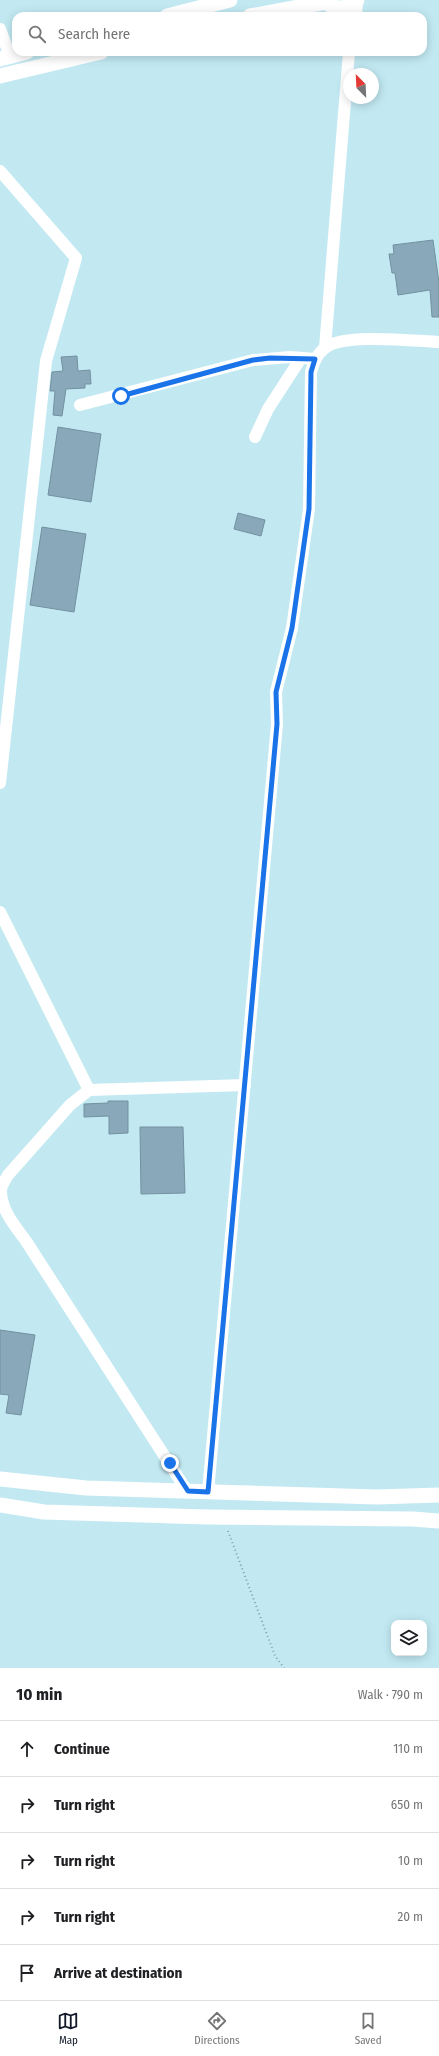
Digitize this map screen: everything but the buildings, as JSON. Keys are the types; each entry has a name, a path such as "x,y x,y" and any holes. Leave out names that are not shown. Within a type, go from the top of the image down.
{"main road":[{"path":"184,12 230,0"},
{"path":"282,12 329,6 344,8 357,6"},
{"path":"0,76 84,56"},
{"path":"0,1479 86,1488 377,1497 439,1495"},
{"path":"0,1505 44,1512 223,1518 413,1519 439,1521"}],"street":[{"path":"0,29 5,58"},
{"path":"325,348 349,56"},
{"path":"0,171 76,258 46,361 0,783"},
{"path":"208,1492 277,724 276,692 292,628 309,509 311,372 315,359 325,348 335,342 351,339 439,342"},
{"path":"80,405 253,360 270,358 315,359"},
{"path":"255,437 268,409 301,358"},
{"path":"0,912 89,1090"},
{"path":"188,1491 26,1241 7,1217 0,1202 0,1189 8,1175 70,1105 89,1090 245,1086"}],"path":[{"path":"223,1518 274,1656 284,1668"}],"route":[{"path":"121,396 253,360 290,357 315,359 311,372 309,509 292,628 276,692 277,724 208,1492 188,1491 170,1463"}]}
